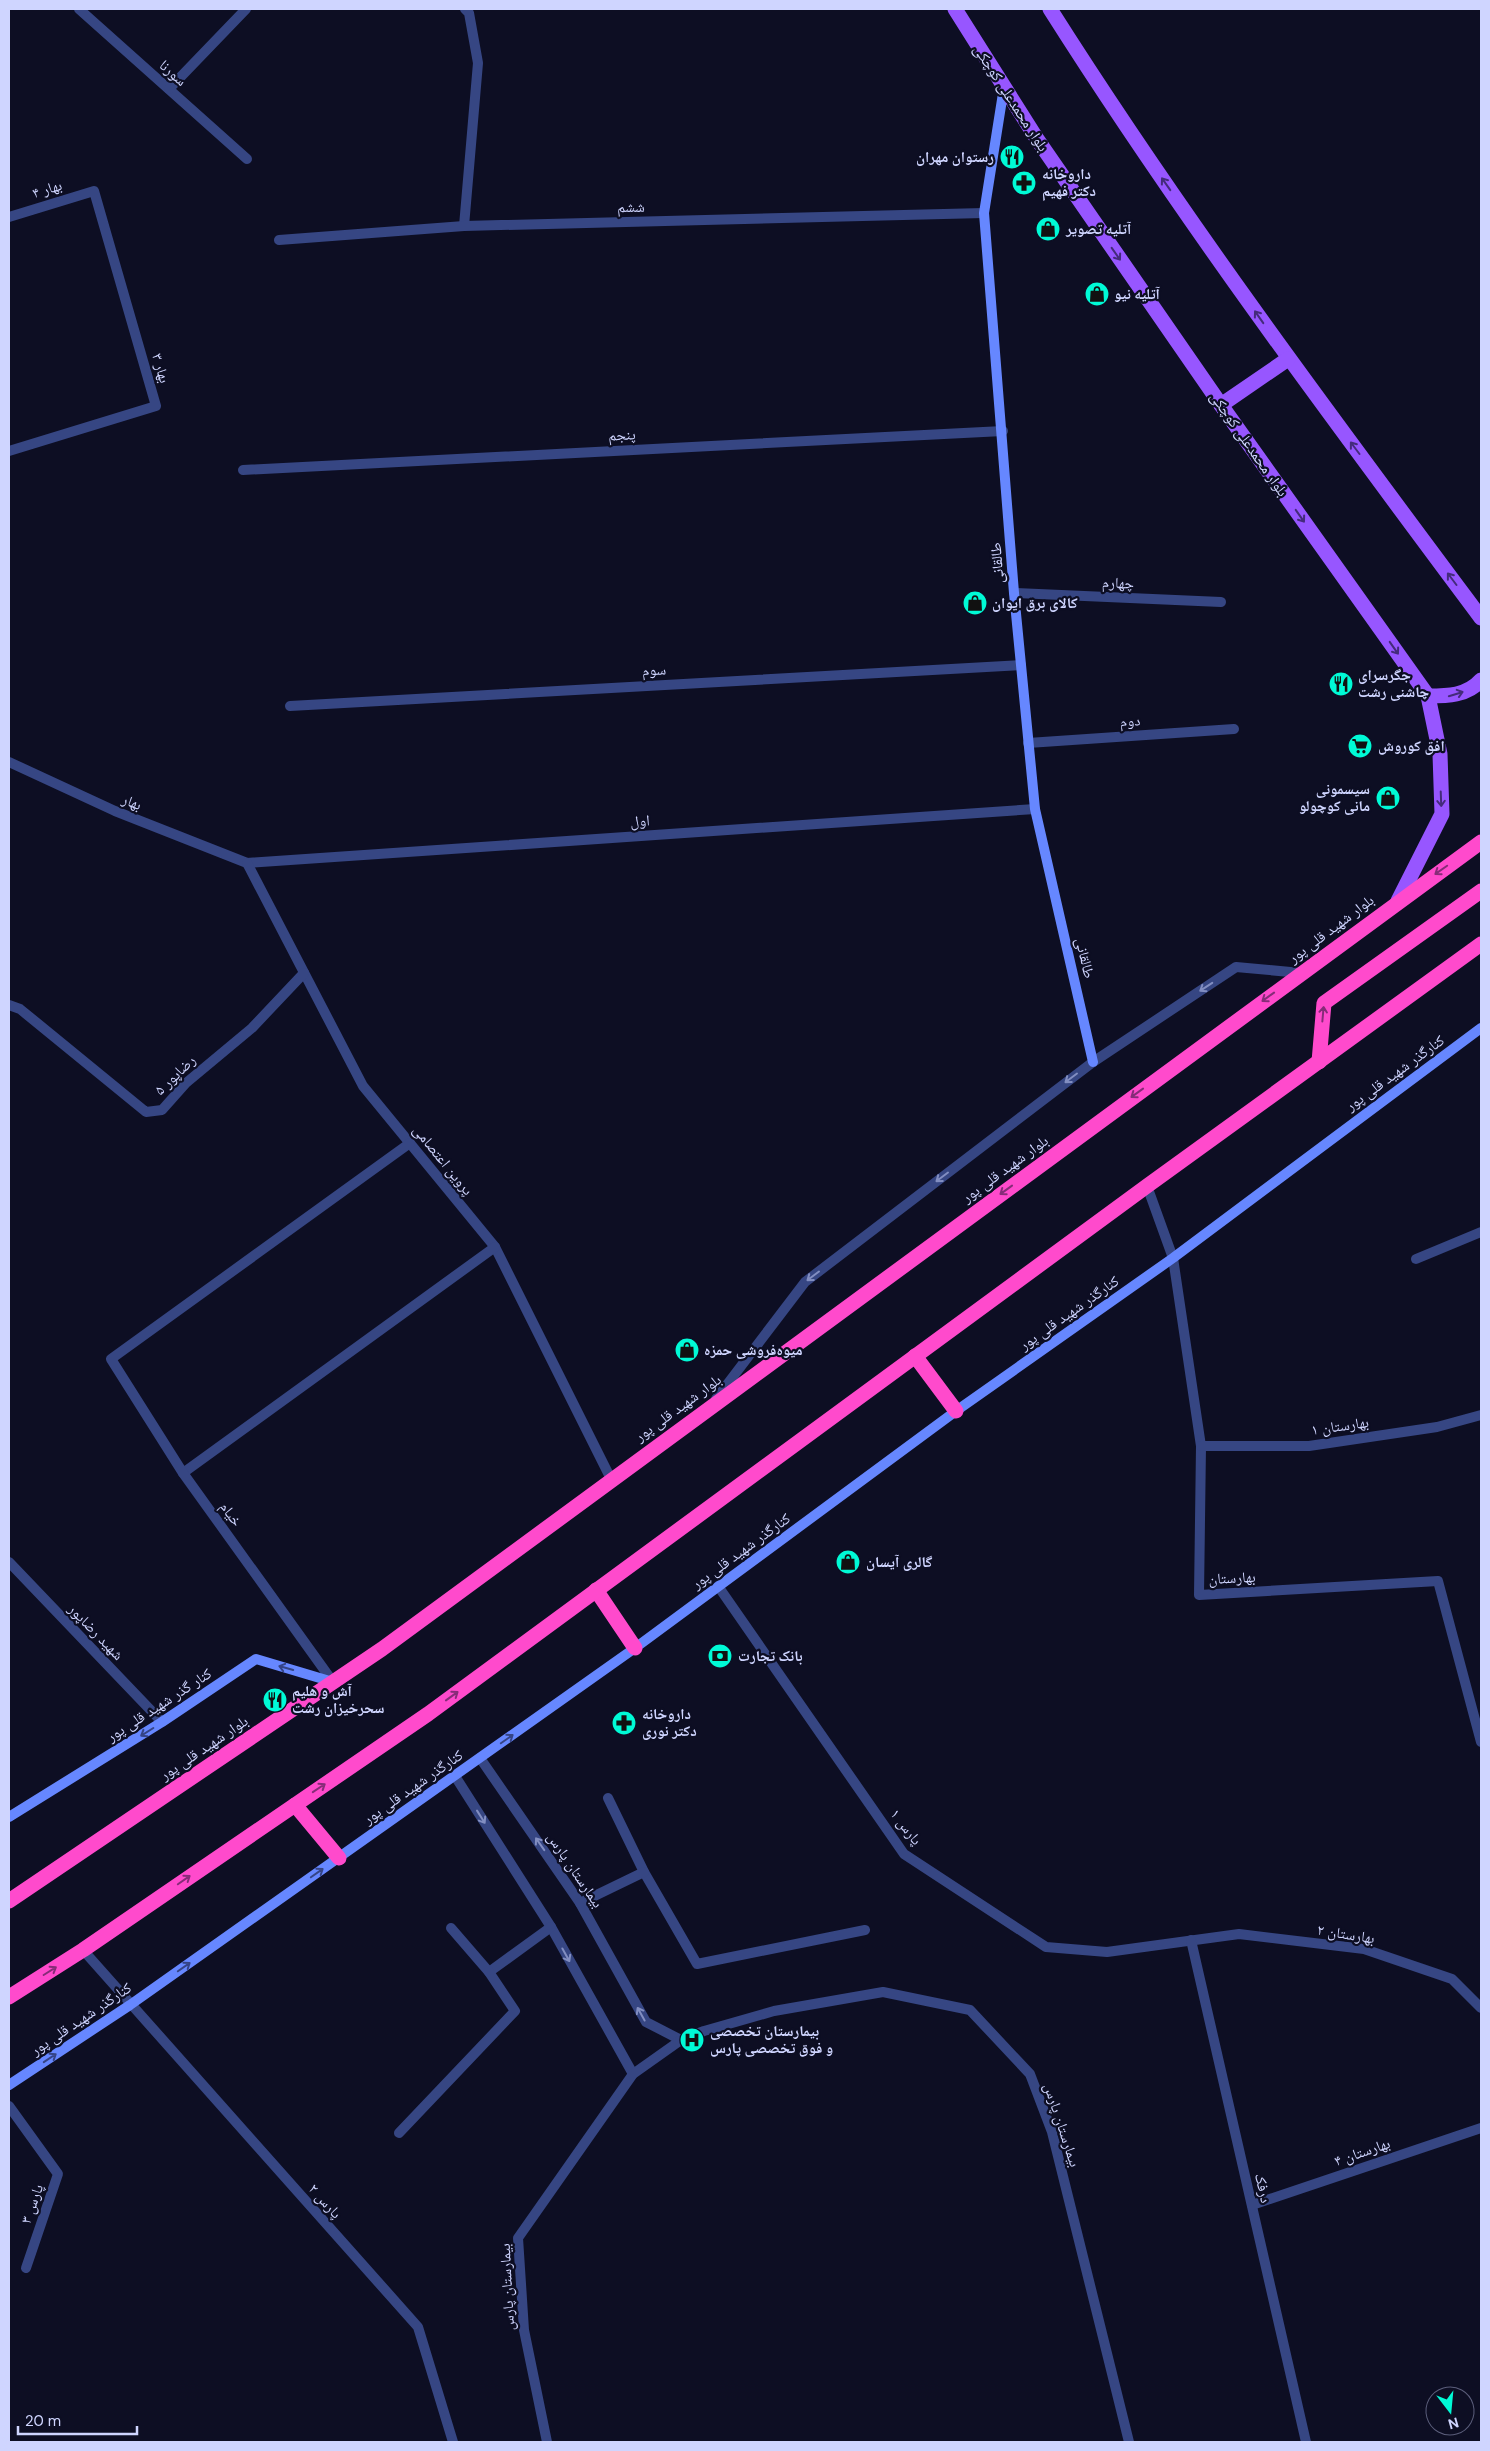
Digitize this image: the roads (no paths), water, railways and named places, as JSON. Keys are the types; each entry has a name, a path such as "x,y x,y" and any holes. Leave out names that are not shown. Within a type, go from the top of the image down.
{"highway":[{"name":"بلوار شهید قلی پور","path":"9,1901 382,1649 611,1478 1481,842"},
{"path":"1318,1062 1324,1003 1481,892"},
{"path":"9,1997 83,1950 428,1714 1147,1186 1481,944"},
{"path":"915,1356 956,1411"},
{"path":"596,1590 635,1648"},
{"path":"295,1804 339,1858"}],"main road":[{"name":"بلوار محمدعلی کوچکی","path":"955,9 1042,147 1221,405 1428,696 1440,754 1442,814 1398,901"},
{"path":"1050,9 1104,94 1288,359 1481,618"},
{"path":"1221,405 1288,359"},
{"path":"1428,696 1453,696 1476,686 1481,680"}],"street":[{"name":"سورنا","path":"79,9 247,159"},
{"path":"169,89 246,9"},
{"path":"464,226 478,63 469,14 466,9"},
{"name":"طالقانی","path":"1004,87 984,213 1003,431 1014,593 1035,809 1093,1062"},
{"name":"بهار ۴","path":"9,217 94,191"},
{"name":"بهار ۳","path":"9,451 156,406 94,191"},
{"name":"ششم","path":"279,240 464,226 984,213"},
{"name":"پنجم","path":"243,470 1003,431"},
{"name":"چهارم","path":"1014,593 1221,602"},
{"name":"سوم","path":"290,706 1021,664"},
{"name":"دوم","path":"1028,743 1234,729"},
{"name":"بهار","path":"9,762 115,811 247,863"},
{"name":"اول","path":"247,863 1035,809"},
{"name":"پروین اعتصامی","path":"247,863 363,1086 495,1248 611,1478"},
{"path":"710,1407 805,1282 1093,1062 1236,967 1301,973"},
{"name":"رضاپور ۵","path":"9,1005 20,1010 146,1112 162,1110 186,1083 252,1028 304,973"},
{"name":"کنارگذر شهید قلی پور","path":"9,2085 130,2005 635,1648 956,1411 1173,1258 1481,1028"},
{"name":"خیام","path":"333,1682 183,1473 112,1359 410,1143"},
{"name":"بهارستان","path":"1147,1186 1173,1258 1201,1446 1199,1595 1438,1581 1479,1721 1481,1742"},
{"path":"1416,1259 1481,1232"},
{"path":"183,1473 495,1248"},
{"name":"بهارستان ۱","path":"1201,1446 1309,1446 1437,1428 1481,1415"},
{"name":"شهید رضاپور","path":"9,1562 162,1722"},
{"name":"پارس ۱","path":"718,1586 904,1854 1046,1947 1107,1952 1192,1940"},
{"name":"کنار گذر شهید قلی پور","path":"9,1817 162,1722 256,1660 333,1682"},
{"name":"بیمارستان پارس","path":"480,1758 580,1903 646,2022 681,2040"},
{"path":"455,1776 550,1927 633,2074"},
{"path":"608,1798 644,1872 698,1964 865,1930"},
{"path":"580,1903 644,1872"},
{"path":"488,1972 550,1927"},
{"path":"399,2133 515,2011 488,1972 451,1928"},
{"name":"بهارستان ۲","path":"1192,1940 1239,1934 1364,1949 1452,1978 1481,2008"},
{"name":"درفک","path":"1192,1940 1306,2442"},
{"name":"پارس ۲","path":"83,1950 418,2327 453,2442"},
{"name":"بیمارستان پارس","path":"547,2442 524,2330 518,2238 633,2074 681,2040 704,2030 774,2011 883,1992 970,2010 1030,2074 1052,2132 1129,2442"},
{"name":"پارس ۳","path":"9,2106 58,2174 26,2268"},
{"name":"بهارستان ۴","path":"1252,2205 1481,2128"}],"place":[{"name":"رستوان مهران","path":"1012,157"},
{"name":"داروخانه دکتر فهیم","path":"1024,183"},
{"name":"آتلیه تصویر","path":"1048,229"},
{"name":"آتلیه نیو","path":"1097,294"},
{"name":"کالای برق ایوان","path":"975,603"},
{"name":"جگرسرای چاشنی رشت","path":"1341,684"},
{"name":"افق کوروش","path":"1360,746"},
{"name":"سیسمونی مانی کوچولو","path":"1388,798"},
{"name":"میوه‌فروشی حمزه","path":"687,1350"},
{"name":"گالری آیسان","path":"848,1562"},
{"name":"بانک تجارت","path":"720,1656"},
{"name":"آش و هلیم سحرخیزان رشت","path":"275,1700"},
{"name":"داروخانه دکتر نوری","path":"624,1723"},
{"name":"بیمارستان تخصصی و فوق تخصصی پارس","path":"692,2040"}]}
